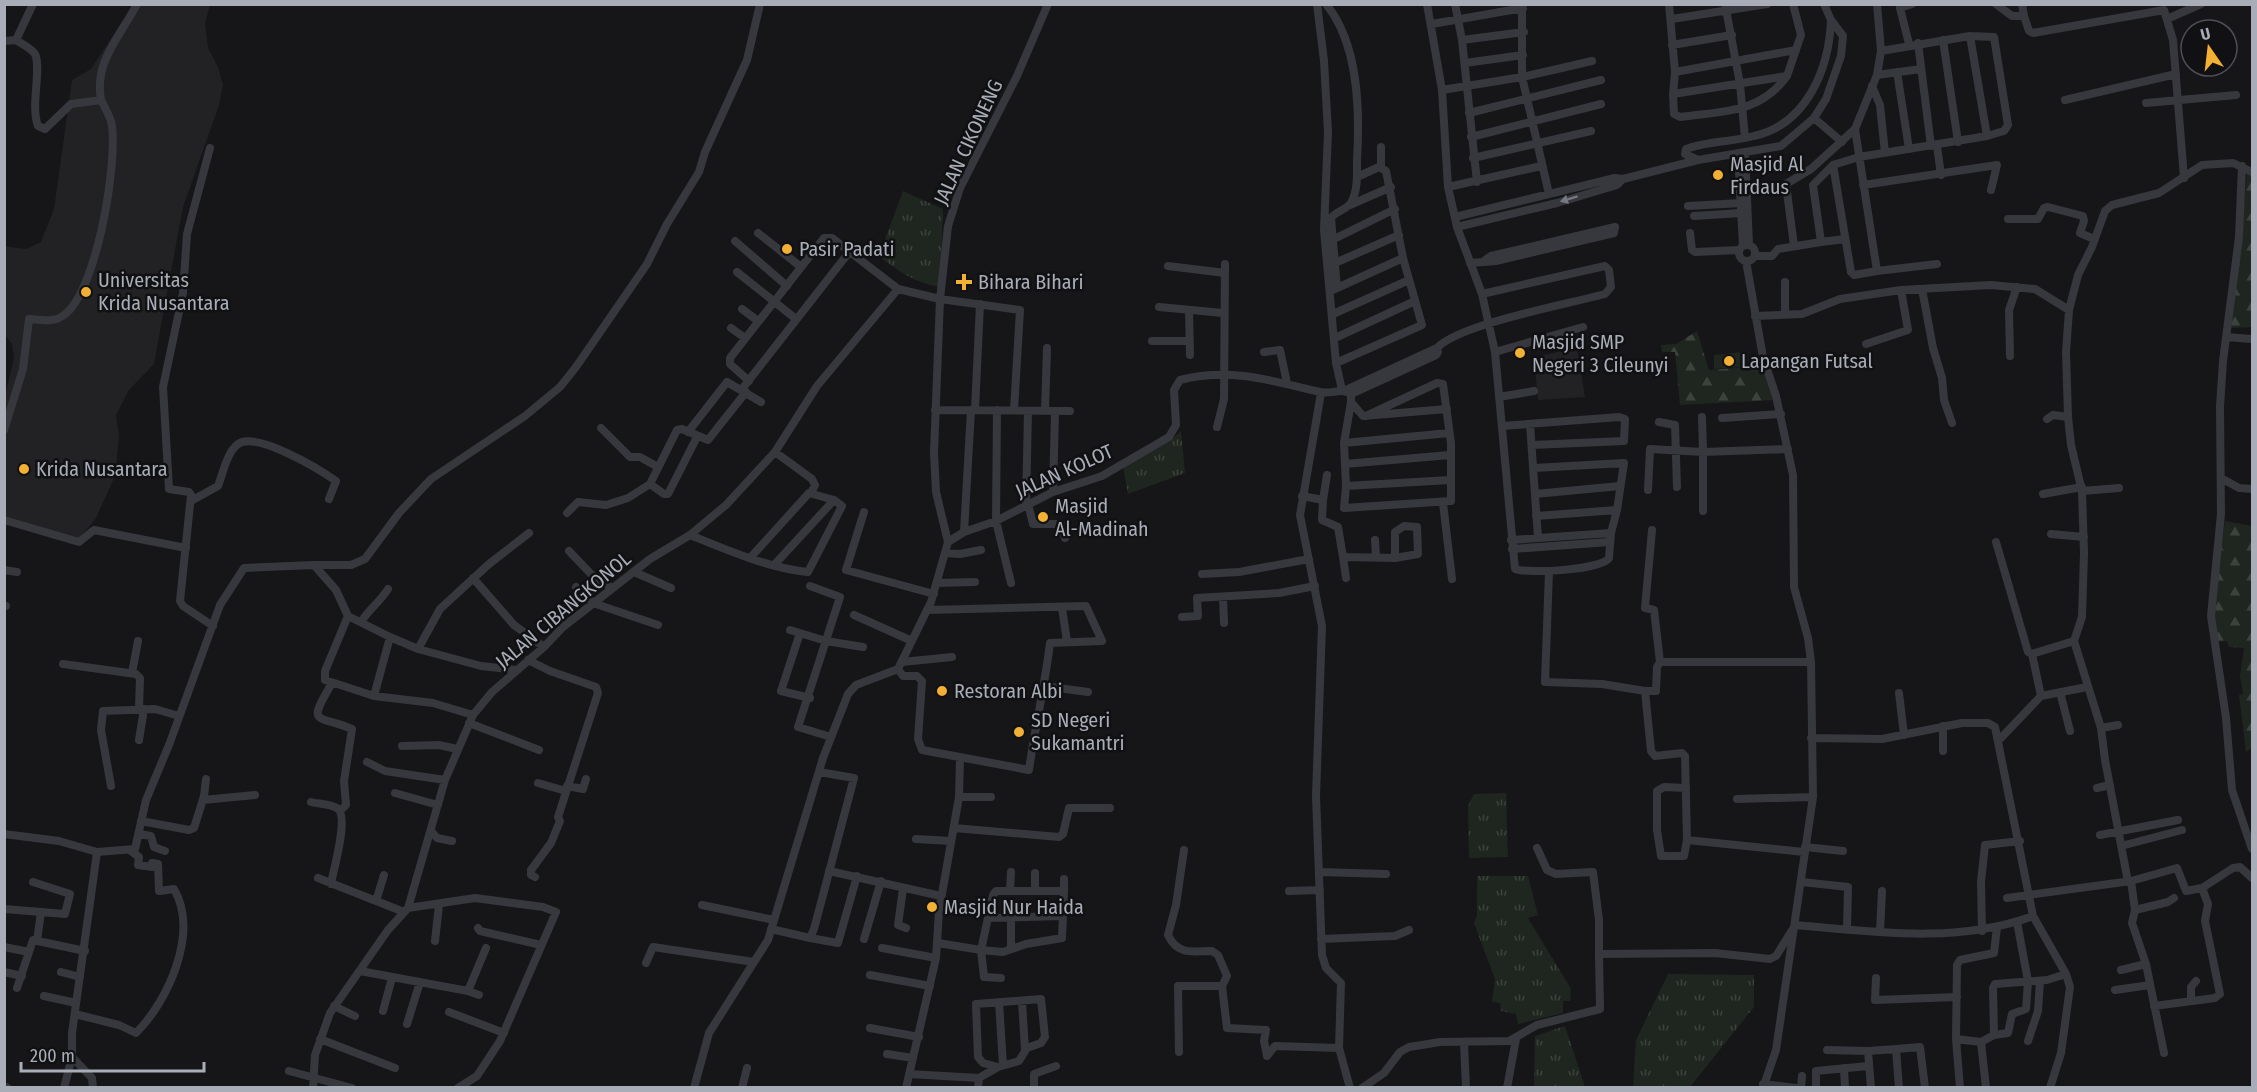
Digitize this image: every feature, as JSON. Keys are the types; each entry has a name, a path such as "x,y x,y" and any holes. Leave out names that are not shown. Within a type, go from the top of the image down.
{"street":[{"path":"16,40 33,4"},
{"path":"4,430 23,369 29,319 50,321 63,317 83,292 94,260 111,162 112,126 101,100 99,82 105,56 137,4"},
{"path":"4,834 59,840 98,852 131,851 137,846 146,800 220,605 244,568 351,565 365,559 399,513 431,479 525,416 560,387 576,368 647,264 667,224 699,172 705,152 747,60 760,4"},
{"path":"1317,4 1324,61 1328,132 1324,230 1334,290"},
{"path":"1326,4 1344,34 1358,106 1357,177 1349,206"},
{"path":"1427,4 1442,90 1448,187 1457,228 1482,294 1495,352 1516,570 1549,571 1602,564 1609,558 1609,542 1617,510 1624,463 1534,468"},
{"path":"1455,4 1465,63 1477,182"},
{"path":"1669,4 1675,72 1673,112 1677,117 1743,108 1768,98 1787,76 1796,50 1801,31 1793,4"},
{"path":"1672,19 1726,8 1767,4"},
{"path":"1455,217 1615,178 1623,179 1698,160 1781,146 1814,118 1830,90 1841,56 1843,36 1831,20 1824,4"},
{"path":"1794,246 1786,184 1811,169 1855,129 1877,75 1881,51 1877,4"},
{"path":"1909,44 1900,6 1912,4"},
{"path":"1996,4 2012,16 2024,16"},
{"path":"2022,4 2029,31 2033,33 2163,7 2173,40 2184,178"},
{"path":"2167,19 2201,4"},
{"name":"JALAN CIKONENG","path":"948,542 934,475 940,299 948,226 960,188 1017,76 1046,6"},
{"path":"1432,24 1522,6 1524,32 1522,77 1530,122 1549,194"},
{"path":"1726,8 1740,84 1745,138"},
{"path":"1698,160 1685,154 1684,151 1688,148 1745,138 1772,130 1782,124 1810,95 1819,80 1828,50 1831,20"},
{"path":"1462,40 1524,32"},
{"path":"1672,45 1732,36"},
{"path":"1821,242 1813,185 1833,165 1859,157 1987,136 2004,131 2008,125 1996,41 1992,36 1970,36 1909,44 1881,51"},
{"path":"1970,36 1987,136"},
{"path":"4,41 16,40 29,48 36,57 34,111 39,128 50,126 70,105 101,100"},
{"path":"1943,40 1958,142"},
{"path":"1918,44 1934,146 1941,175"},
{"path":"1675,72 1796,50"},
{"path":"1465,63 1522,55"},
{"path":"1442,90 1522,77 1592,61"},
{"path":"1877,75 1921,69"},
{"path":"1897,72 1909,149"},
{"path":"2065,100 2176,74"},
{"path":"1673,94 1787,76"},
{"path":"1469,113 1601,80"},
{"path":"1872,86 1880,105 1885,153"},
{"path":"2146,103 2236,94"},
{"path":"1471,137 1601,104"},
{"path":"1814,118 1842,142"},
{"path":"1855,129 1877,271"},
{"path":"1473,158 1591,131"},
{"path":"1336,363 1422,325 1403,258 1391,187 1386,171 1382,167 1381,147"},
{"path":"210,148 187,234 183,293 168,358 162,401 170,470 169,489 190,493 191,501 181,604 213,626"},
{"path":"1742,153 1741,213 1744,247"},
{"path":"1742,153 1744,247 1741,258 1746,261 1763,357 1788,449 1795,498 1794,587 1808,638 1811,662 1813,797 1776,1050 1763,1086 1796,1088"},
{"path":"2164,1053 2146,964 2132,923 2135,910 2118,831 2101,728 2074,640 2081,625 2083,608 2084,537 2082,489 2071,445 2068,417 2066,352 2069,309 2078,275 2104,212 2112,205 2159,193 2202,165 2233,163 2253,172"},
{"path":"1833,165 1852,274 1937,264"},
{"path":"1863,185 1996,165 1991,190"},
{"path":"1448,187 1541,166"},
{"path":"2242,166 2239,237 2220,406 2221,514 2211,623 2226,718 2232,790 2253,849"},
{"path":"1357,177 1382,167"},
{"path":"1457,228 1557,203 1617,185 1623,179"},
{"path":"1391,187 1336,212 1331,218 1335,263 1336,363 1348,393 1361,416 1447,409"},
{"path":"1688,206 1741,203"},
{"path":"2008,219 2038,219 2044,208 2048,207 2083,216 2084,221 2080,233 2094,239"},
{"path":"1332,240 1395,209"},
{"path":"1694,216 1741,213"},
{"path":"1470,263 1485,260 1496,261 1614,232 1615,227 1491,256 1485,260"},
{"path":"758,233 801,267"},
{"path":"1690,233 1692,250 1695,252 1744,247 1755,250 1755,256"},
{"path":"1335,263 1399,235"},
{"path":"749,381 729,362 758,321 828,236 898,289 940,299 1020,310 1014,410"},
{"path":"1746,261 1755,256 1772,256 1778,249 1845,239"},
{"path":"735,241 787,286"},
{"path":"567,513 578,502 606,505 634,496 650,484 676,432 682,429 706,440 712,437 749,381 850,251"},
{"path":"1334,290 1403,258"},
{"path":"1217,427 1224,399 1222,376 1225,264"},
{"path":"1168,266 1225,273"},
{"path":"1350,1088 1339,1048 1341,983 1324,963 1321,939 1316,796 1322,626 1300,515 1302,496 1321,393 1348,393 1437,348 1449,338 1488,324 1605,294 1611,287 1609,270 1605,266 1482,294"},
{"path":"737,272 796,319"},
{"path":"1334,314 1409,280"},
{"path":"1785,282 1785,314"},
{"path":"1755,316 1807,313 1840,299 1901,290 1991,285 2041,292 2069,309"},
{"path":"2010,356 2009,310 2018,287"},
{"name":"JALAN CIBANGKONOL","path":"313,1083 315,1055 334,1006 388,930 406,910 445,780 473,715 516,670 544,647 563,627 634,572 690,535 726,505 775,452 817,386 898,289"},
{"path":"1922,289 1933,348 1942,378 1944,400 1952,423"},
{"path":"1866,344 1908,330 1901,290"},
{"path":"1335,338 1415,301"},
{"path":"964,532 980,304"},
{"path":"1158,307 1223,313"},
{"path":"742,309 758,321"},
{"path":"1189,310 1190,355"},
{"path":"1495,352 1583,327"},
{"path":"731,328 745,338"},
{"path":"2226,337 2253,339"},
{"path":"1152,340 1190,341"},
{"path":"1045,411 1047,348"},
{"path":"1264,352 1280,350 1287,382"},
{"name":"JALAN KOLOT","path":"948,542 964,532 996,520 1053,492 1102,476 1169,437 1176,425 1174,390 1180,380 1222,376 1259,377 1287,382 1321,393"},
{"path":"688,432 726,383 732,382 761,402"},
{"path":"1348,393 1344,443 1346,486 1343,505 1346,509 1443,502 1452,499 1449,433 1443,385 1439,383 1366,416"},
{"path":"1499,397 1534,391"},
{"path":"938,409 1055,413 1070,411"},
{"path":"998,410 996,520 1011,583"},
{"path":"1028,411 1027,505 1033,524 1057,522 1061,524 1065,538"},
{"path":"1053,492 1055,413"},
{"path":"1722,418 1780,414"},
{"path":"2047,419 2053,415 2068,417"},
{"path":"1702,417 1703,511"},
{"path":"1502,426 1624,418 1624,441 1532,446"},
{"path":"1659,422 1675,425 1677,487"},
{"path":"1530,424 1538,538"},
{"path":"601,428 630,457 640,457 658,466"},
{"path":"1344,443 1449,433"},
{"path":"650,484 664,494 669,493 697,437"},
{"path":"191,501 218,486 230,454 244,440 255,441 320,470 336,482 329,499"},
{"path":"1648,490 1650,449 1703,452 1788,449"},
{"path":"750,557 811,493 815,485 812,478 775,452"},
{"path":"1346,464 1450,455"},
{"path":"1327,475 1322,520 1338,527 1346,578"},
{"path":"2222,478 2239,488 2253,489"},
{"path":"1346,486 1450,480"},
{"path":"1535,494 1620,486"},
{"path":"2043,494 2082,489 2120,488"},
{"path":"690,535 750,557 806,572 811,570 842,510 841,505 834,500 811,493"},
{"path":"1302,496 1323,500"},
{"path":"775,564 834,500"},
{"path":"1443,502 1452,579"},
{"path":"1536,516 1617,510"},
{"path":"864,512 846,570 934,594"},
{"path":"4,520 79,542 94,530 186,548"},
{"path":"1343,557 1395,558 1418,554 1417,527 1404,526 1395,532 1395,558"},
{"path":"1549,571 1545,682 1602,684 1656,692 1657,666 1660,662 1654,610 1645,608 1652,530"},
{"path":"418,649 440,609 473,578 529,533"},
{"path":"1512,545 1538,538 1611,533"},
{"path":"2051,534 2084,537"},
{"path":"1375,540 1376,557"},
{"path":"927,610 1086,606 1102,641 1050,643 1044,686 1038,704 1029,770 960,758 921,748 918,739 922,681 917,676 903,676 900,666 934,594 948,542"},
{"path":"1512,545 1609,542"},
{"path":"1996,542 2028,652 2032,654 2041,696"},
{"path":"945,553 960,554 981,550"},
{"path":"569,551 591,574 612,588"},
{"path":"1202,574 1239,572 1309,559"},
{"path":"314,566 336,590 348,616 418,649 481,666 516,670"},
{"path":"4,570 17,572"},
{"path":"634,572 672,588"},
{"path":"473,578 514,625 544,647"},
{"path":"937,583 975,582"},
{"path":"810,586 840,597 810,698 798,728 831,737"},
{"path":"1182,617 1198,616 1197,598 1279,593 1315,586"},
{"path":"576,587 593,603 658,625"},
{"path":"361,622 370,608 381,601 388,589"},
{"path":"1223,597 1224,623"},
{"path":"1062,608 1067,641"},
{"path":"854,615 912,641"},
{"path":"348,616 323,675 325,680 374,696 433,703 473,715"},
{"path":"790,630 826,641 864,647"},
{"path":"800,633 781,691 810,698"},
{"path":"374,696 390,637"},
{"path":"132,673 138,640"},
{"path":"2032,654 2074,640"},
{"path":"697,1087 709,1033 754,962 771,929 819,772 851,690 900,666 952,657"},
{"path":"528,660 598,689 558,817 560,821 554,837 531,870 531,875 535,877"},
{"path":"1660,662 1811,662"},
{"path":"63,664 132,673 140,678 142,709 139,740"},
{"path":"331,884 341,831 340,811 346,805 344,781 352,729 324,722 318,717 317,710 332,682"},
{"path":"1044,686 1088,692"},
{"path":"2000,739 2041,696 2087,687"},
{"path":"1645,691 1651,751 1655,756 1684,754 1686,788 1687,840 1682,857 1664,857 1660,854 1657,791 1664,787 1686,788"},
{"path":"2060,692 2070,731"},
{"path":"1899,693 1904,735"},
{"path":"111,786 101,730 101,714 106,710 142,709 179,716"},
{"path":"469,723 539,750"},
{"path":"1811,738 1882,739 1942,726 1988,723 1995,727 2000,739 2008,792 2020,841 2033,916 2066,974 2070,987 2066,1028 2057,1071 2050,1088"},
{"path":"2101,728 2118,725"},
{"path":"1942,726 1943,751"},
{"path":"402,746 439,745 457,749"},
{"path":"906,1088 936,958 941,896 958,797 960,758"},
{"path":"367,762 385,771 445,780"},
{"path":"810,938 854,778 819,772"},
{"path":"141,821 192,829 203,800 206,779"},
{"path":"538,783 583,789 586,779"},
{"path":"2097,788 2110,785"},
{"path":"395,793 438,805"},
{"path":"203,800 255,795"},
{"path":"958,797 991,797"},
{"path":"1737,799 1813,797"},
{"path":"311,802 340,811"},
{"path":"954,828 1059,837 1063,834 1069,808 1110,808"},
{"path":"2100,835 2178,820"},
{"path":"2121,846 2182,830"},
{"path":"431,831 437,838 452,841"},
{"path":"139,834 151,836 153,845 165,850"},
{"path":"916,839 951,841"},
{"path":"1687,840 1843,851"},
{"path":"1982,931 1981,882 1985,846 2020,841"},
{"path":"1362,1088 1387,1070 1400,1052 1409,1047 1440,1042 1503,1042 1516,1039 1537,1025 1600,1009 1599,921 1593,872 1556,874 1547,870 1537,848"},
{"path":"1184,850 1176,905 1168,935 1180,951 1215,952 1227,976 1222,986 1227,1028 1266,1030 1264,1041 1267,1056 1275,1046 1339,1048"},
{"path":"75,1014 120,1025 136,1033 160,1001 183,946 184,923 181,900 174,889 159,891 158,864 152,863 152,867 138,865 139,857 131,851"},
{"path":"64,1088 72,1057 76,1003 98,852"},
{"path":"2007,898 2130,882 2175,867 2186,891 2202,888 2233,868 2240,867 2253,878"},
{"path":"829,871 941,896"},
{"path":"1010,891 1011,872"},
{"path":"1320,872 1386,874"},
{"path":"1035,873 1035,891"},
{"path":"376,901 384,875"},
{"path":"771,929 834,945 839,942 857,876"},
{"path":"318,878 406,910 475,898 548,908 556,913 504,1033 482,1071 458,1088"},
{"path":"938,943 1003,952 1062,938 1064,879"},
{"path":"864,939 881,881"},
{"path":"4,909 65,914 70,894 33,882"},
{"path":"1802,882 1848,887 1847,929"},
{"path":"2154,1006 2215,998 2220,994 2205,921 2208,904 2202,888"},
{"path":"903,889 898,925 906,928"},
{"path":"1289,891 1320,890"},
{"path":"1001,978 984,977 981,950 994,892 1064,891"},
{"path":"1880,932 1882,891"},
{"path":"2135,910 2169,902 2174,898"},
{"path":"702,904 774,920"},
{"path":"435,941 439,905"},
{"path":"37,941 41,912"},
{"path":"988,918 1064,916"},
{"path":"1795,927 1880,932 1958,933 1982,931 2033,916"},
{"path":"1011,918 1011,949"},
{"path":"1956,1039 1981,1042 1994,1035 2008,1033 2012,1014 2026,1010 2028,981 2017,922"},
{"path":"1599,954 1715,953 1770,959 1776,956 1795,927"},
{"path":"1960,1088 1956,1039 1958,962 1994,953 1997,927"},
{"path":"478,928 480,931 541,945"},
{"path":"1321,939 1395,936 1409,930"},
{"path":"17,987 32,941 85,951"},
{"path":"4,947 29,952"},
{"path":"646,963 653,947 754,962"},
{"path":"468,991 486,948"},
{"path":"882,948 936,958"},
{"path":"2121,970 2146,964"},
{"path":"360,971 479,995"},
{"path":"4,972 22,976"},
{"path":"61,972 80,977"},
{"path":"1994,1035 1994,986 2040,981 2066,974"},
{"path":"870,975 930,986"},
{"path":"383,1011 392,978"},
{"path":"1876,978 1875,1000 1956,997"},
{"path":"2028,1041 2038,1011 2040,981"},
{"path":"2191,1000 2191,987 2196,981"},
{"path":"407,1024 420,982"},
{"path":"2115,990 2150,985"},
{"path":"1179,1052 1178,986 1222,986"},
{"path":"44,996 76,1003"},
{"path":"1000,1066 983,1063 978,1057 975,1006 977,1002 1042,999 1046,1034 1042,1042 1025,1050"},
{"path":"909,1074 979,1078 1000,1066 1021,1059 1025,1050 1022,1001"},
{"path":"999,1002 1000,1066"},
{"path":"334,1006 355,1016"},
{"path":"449,1012 504,1033"},
{"path":"870,1028 919,1037"},
{"path":"1508,1088 1516,1039"},
{"path":"320,1040 395,1068"},
{"path":"1981,1042 1986,1088"},
{"path":"1464,1043 1466,1088"},
{"path":"1827,1050 1868,1051 1921,1048 1925,1088"},
{"path":"1896,1049 1899,1088"},
{"path":"1868,1051 1870,1088"},
{"path":"887,1054 913,1058"},
{"path":"72,1057 92,1078 93,1088"},
{"path":"1034,1088 1034,1074 1056,1066"},
{"path":"1816,1088 1816,1071 1868,1066"},
{"path":"742,1088 747,1068"},
{"path":"1844,1068 1845,1088"},
{"path":"289,1071 313,1083 352,1088"},
{"path":"1801,1088 1802,1076"},
{"path":"978,1088 979,1078"}],"shaded area":[{"name":"Universitas Krida Nusantara","path":"133,5 210,5 205,23 208,48 218,67 223,85 219,105 183,207 154,364 129,390 116,415 119,437 115,476 96,518 78,540 5,518 5,396 14,358 12,344 5,335 4,246 26,249 41,242 54,209 72,80 91,69"},
{"path":"1577,348 1585,397 1538,400 1534,357"}],"green space":[{"path":"2247,174 2252,175 2252,327 2231,328"},
{"path":"903,191 943,209 940,287 907,276 879,256"},
{"path":"1697,331 1709,370 1764,366 1774,400 1680,405 1675,352 1662,352 1661,345 1676,344"},
{"name":"Lapangan Futsal","path":"1743,352 1745,367 1714,369 1714,355"},
{"path":"1181,431 1185,473 1128,494 1123,467 1169,442"},
{"path":"2225,521 2252,526 2252,748 2246,752 2239,695 2243,694 2240,676 2244,648 2229,647 2227,641 2217,642 2211,616"},
{"path":"1506,793 1508,857 1469,858 1468,806 1474,794"},
{"path":"1477,876 1528,876 1538,915 1528,918 1571,989 1570,1001 1563,1001 1563,1013 1518,1024 1516,1014 1501,1011 1500,1003 1492,1002 1495,979 1474,923 1477,915"},
{"path":"1668,974 1754,975 1754,1007 1690,1087 1633,1087 1636,1040"},
{"path":"1565,1026 1585,1087 1534,1087 1535,1036"}],"place":[{"name":"Masjid Al Firdaus","path":"1718,175"},
{"name":"Pasir Padati","path":"787,249"},
{"name":"Bihara Bihari","path":"964,282"},
{"name":"Universitas Krida Nusantara","path":"86,292"},
{"name":"Masjid SMP Negeri 3 Cileunyi","path":"1520,353"},
{"name":"Lapangan Futsal","path":"1729,361"},
{"name":"Krida Nusantara","path":"24,469"},
{"name":"Masjid Al-Madinah","path":"1043,517"},
{"name":"Restoran Albi","path":"942,691"},
{"name":"SD Negeri Sukamantri","path":"1019,732"},
{"name":"Masjid Nur Haida","path":"932,907"}]}
